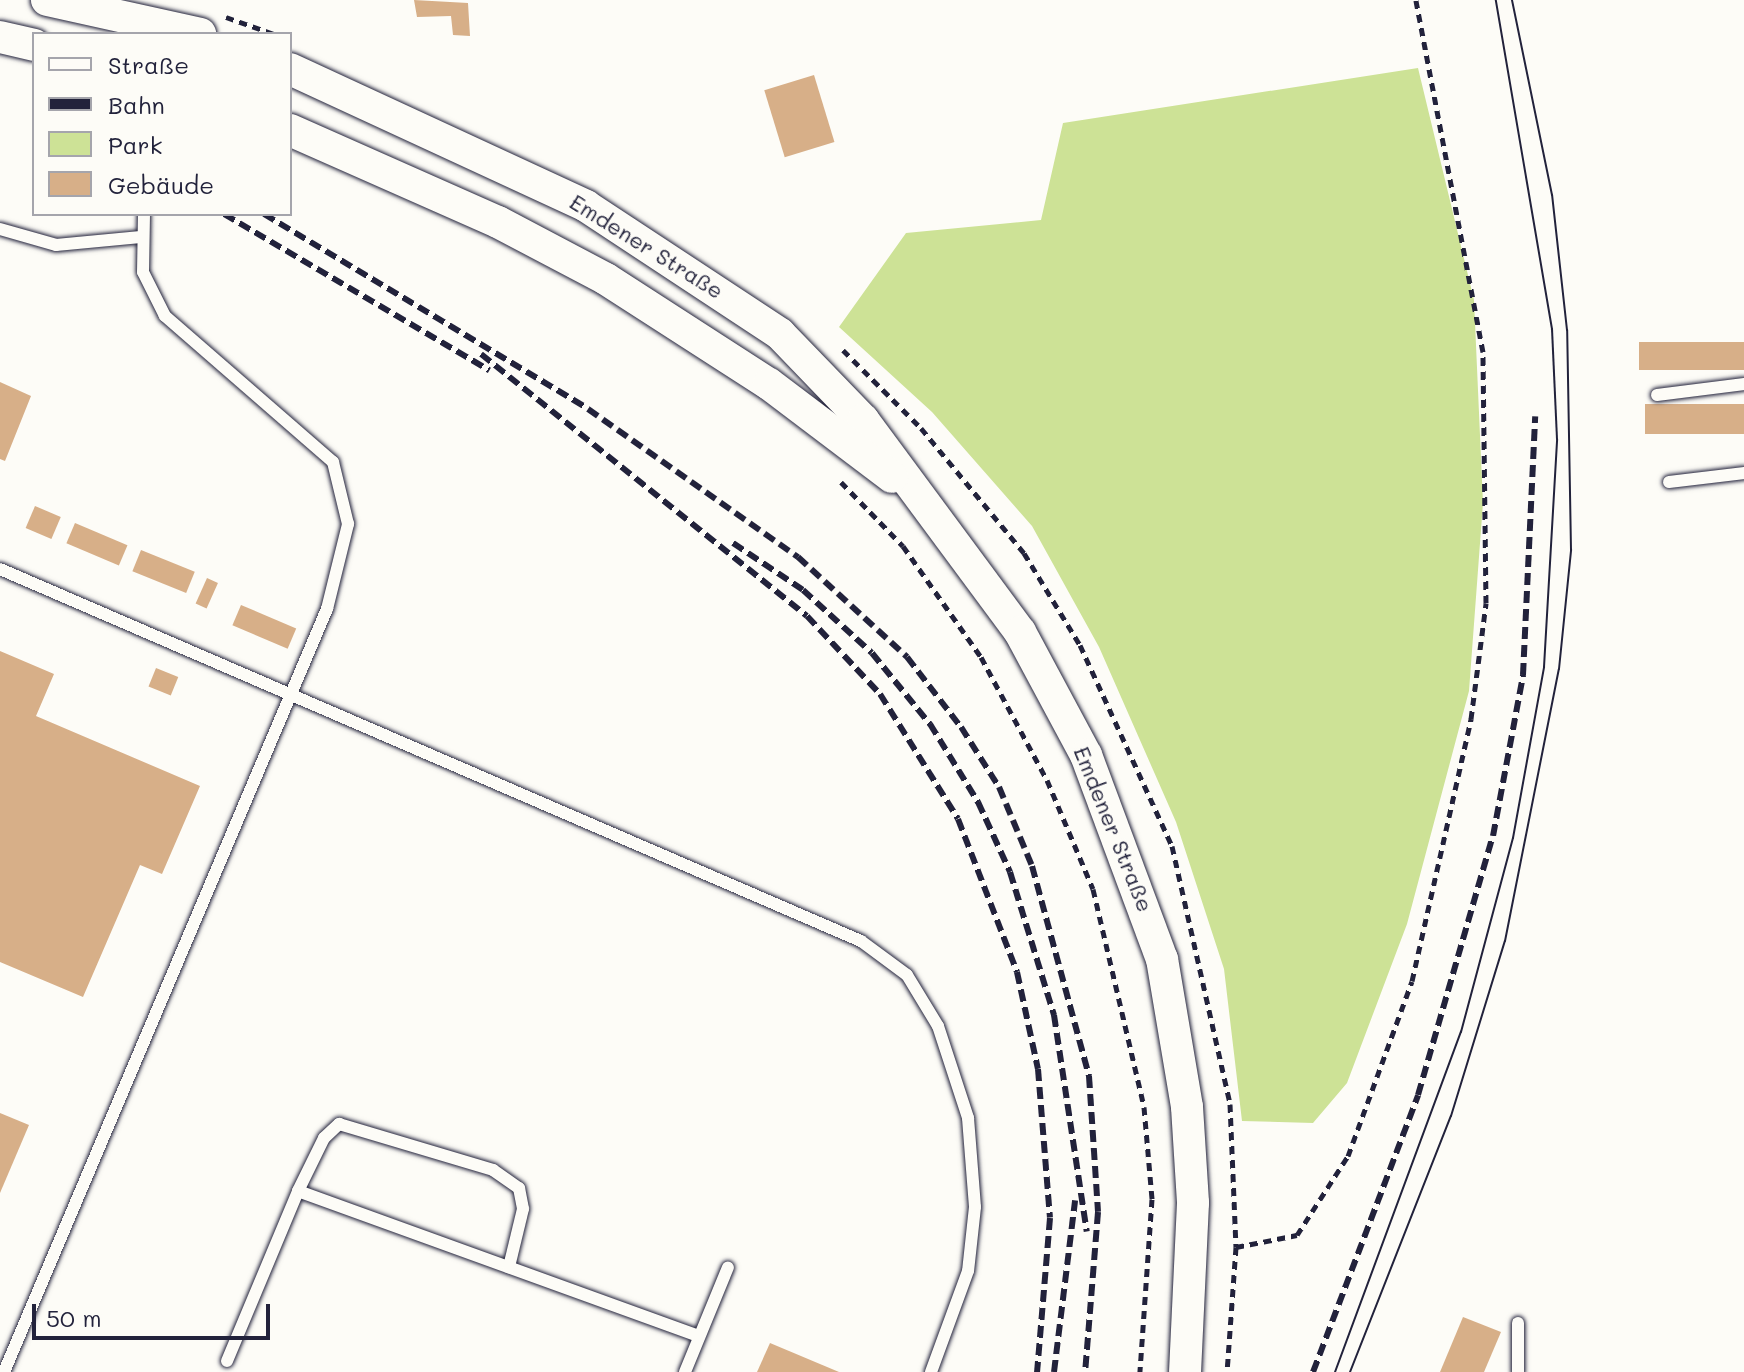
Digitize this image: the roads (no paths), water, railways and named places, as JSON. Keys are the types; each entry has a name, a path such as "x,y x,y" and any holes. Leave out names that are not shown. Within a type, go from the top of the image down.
{"street":[{"path":"47,0 211,24"},
{"path":"0,37 32,45"},
{"name":"Emdener Straße","path":"292,70 488,155 675,258 780,334 863,420 938,514 1020,632 1086,755 1162,959 1178,1032 1192,1189 1185,1372"},
{"name":"Emdener Straße","path":"292,131 498,222 606,279 802,408 938,514"}],"lane":[{"path":"4,1372 290,695 339,570 348,524 343,482 314,442 165,316 143,272 141,237 144,216"},
{"path":"0,229 56,245 141,237"},
{"path":"1657,395 1744,384"},
{"path":"1669,482 1744,473"},
{"path":"0,569 861,941 907,975 938,1026 968,1118 975,1207 968,1271 931,1372"},
{"path":"227,1361 298,1191 324,1138 339,1124 493,1170 519,1188 523,1209 509,1267"},
{"path":"298,1191 699,1336"},
{"path":"685,1372 728,1267"},
{"path":"1518,1323 1518,1372"}],"tram line":[{"path":"1335,1372 1461,1032 1513,838 1544,667 1557,439 1552,329 1496,0"},
{"path":"1350,1372 1451,1116 1505,941 1559,669 1571,550 1567,330 1552,195 1512,0"}],"railway":[{"path":"227,216 489,370"},
{"path":"267,216 588,409 798,557 907,657 961,727 999,787 1032,866 1089,1076 1098,1212 1085,1372"},
{"path":"481,354 807,616 880,694 958,819 1017,972 1038,1069 1050,1218 1037,1372"},
{"path":"1313,1372 1418,1095 1493,836 1523,675 1535,416"},
{"path":"733,543 803,590 872,653 930,724 978,802 1010,872 1054,1015 1087,1232"},
{"path":"1054,1372 1075,1200"}]}
